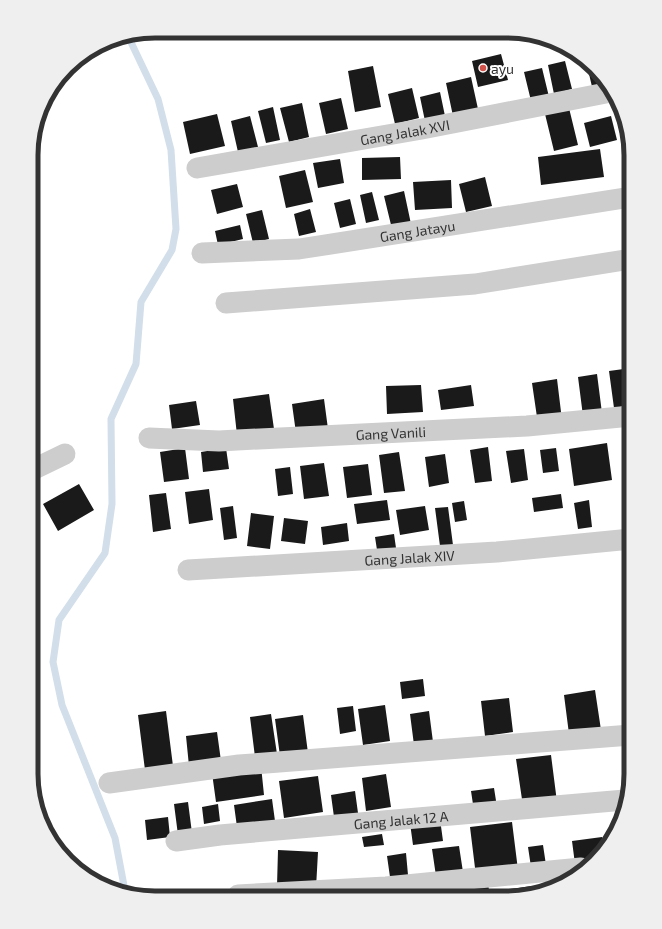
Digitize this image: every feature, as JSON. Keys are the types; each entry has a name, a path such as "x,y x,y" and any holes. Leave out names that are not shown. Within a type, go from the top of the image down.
{"street":[{"name":"Gang Jalak XVI","path":"197,168 422,129 606,93"},
{"name":"Gang Jatayu","path":"202,253 299,249 624,198"},
{"path":"226,303 475,284 624,260"},
{"name":"Gang Vanili","path":"150,438 219,441 534,425 624,417"},
{"path":"38,467 65,454"},
{"name":"Gang Jalak XIV","path":"188,570 496,552 624,540"},
{"path":"109,783 239,765 624,736"},
{"name":"Gang Jalak 12 A","path":"176,841 220,834 621,800"},
{"path":"312,891 386,887 575,869"}],"building":[{"path":"501,54 508,80 478,87 472,61"},
{"path":"565,61 572,89 554,94 548,65"},
{"path":"373,66 381,107 355,112 348,71"},
{"path":"542,68 550,101 532,105 524,72"},
{"path":"588,71 603,89 593,91"},
{"path":"471,77 478,109 453,116 446,83"},
{"path":"412,88 419,118 395,124 388,94"},
{"path":"440,92 445,116 425,121 420,97"},
{"path":"341,98 348,129 326,134 319,103"},
{"path":"302,103 309,137 289,142 280,108"},
{"path":"273,107 280,140 266,143 258,111"},
{"path":"569,108 578,145 554,151 545,114"},
{"path":"217,114 225,146 190,154 183,122"},
{"path":"616,115 622,132 623,138 621,138"},
{"path":"250,116 258,147 238,152 231,121"},
{"path":"611,116 617,140 590,147 584,123"},
{"path":"600,149 604,177 541,185 538,157"},
{"path":"400,157 401,179 362,180 362,158"},
{"path":"340,159 344,183 318,188 313,163"},
{"path":"305,170 313,202 286,208 279,176"},
{"path":"485,177 492,206 466,212 459,184"},
{"path":"451,180 452,208 415,210 413,182"},
{"path":"237,184 243,207 217,214 211,190"},
{"path":"404,191 411,224 392,229 384,196"},
{"path":"372,192 379,220 366,223 360,195"},
{"path":"350,199 356,224 340,228 334,203"},
{"path":"310,209 316,232 299,236 294,214"},
{"path":"262,210 269,239 253,243 246,214"},
{"path":"240,225 243,239 218,245 215,231"},
{"path":"624,369 624,406 614,408 609,371"},
{"path":"597,374 602,413 583,416 578,377"},
{"path":"557,379 562,420 538,424 532,383"},
{"path":"421,385 423,412 387,414 386,386"},
{"path":"471,385 474,406 441,410 438,390"},
{"path":"269,394 274,429 237,435 233,399"},
{"path":"324,399 328,429 296,433 292,404"},
{"path":"196,401 200,425 172,429 169,405"},
{"path":"607,443 612,480 574,486 569,449"},
{"path":"488,447 492,481 475,483 470,450"},
{"path":"185,448 189,479 164,482 160,452"},
{"path":"226,448 229,469 203,472 201,452"},
{"path":"556,448 559,471 543,473 540,450"},
{"path":"524,449 528,480 511,483 506,451"},
{"path":"399,452 405,491 384,493 379,455"},
{"path":"445,454 449,483 429,487 425,457"},
{"path":"324,463 329,496 304,499 300,466"},
{"path":"368,464 372,495 347,498 343,467"},
{"path":"290,467 293,494 278,496 275,469"},
{"path":"79,484 94,510 58,531 43,504"},
{"path":"209,489 213,520 189,524 185,492"},
{"path":"166,493 171,529 153,532 149,495"},
{"path":"561,494 563,508 534,512 532,498"},
{"path":"387,500 390,520 357,524 354,504"},
{"path":"589,500 592,527 578,529 574,503"},
{"path":"464,501 467,520 455,522 452,503"},
{"path":"233,506 237,538 224,540 220,508"},
{"path":"425,506 429,530 400,535 396,510"},
{"path":"448,507 453,545 440,546 435,508"},
{"path":"251,513 274,516 270,549 247,546"},
{"path":"284,518 308,521 305,544 281,541"},
{"path":"347,523 349,541 323,545 321,527"},
{"path":"394,534 396,548 377,550 375,537"},
{"path":"423,679 425,696 402,699 400,682"},
{"path":"595,690 601,730 569,734 564,695"},
{"path":"509,698 513,732 485,736 481,701"},
{"path":"385,705 390,741 363,745 358,709"},
{"path":"353,706 356,731 340,734 337,708"},
{"path":"166,711 173,766 145,770 138,715"},
{"path":"429,711 433,742 414,745 410,714"},
{"path":"271,714 277,754 255,757 250,717"},
{"path":"303,715 308,753 280,756 275,719"},
{"path":"217,732 221,761 189,766 186,736"},
{"path":"551,755 557,802 523,806 516,759"},
{"path":"261,766 264,795 216,802 212,773"},
{"path":"386,774 391,807 366,811 362,778"},
{"path":"318,776 323,812 284,818 279,781"},
{"path":"494,788 497,807 474,811 471,791"},
{"path":"355,791 358,813 334,817 331,795"},
{"path":"272,799 275,821 237,827 234,805"},
{"path":"188,802 192,833 178,835 174,804"},
{"path":"218,804 220,821 204,824 202,807"},
{"path":"168,817 170,837 147,840 145,820"},
{"path":"440,819 443,841 413,845 410,823"},
{"path":"512,822 518,870 476,876 470,827"},
{"path":"382,834 384,845 364,847 362,837"},
{"path":"602,837 603,841 584,862 575,864 572,841"},
{"path":"543,845 546,865 531,867 528,847"},
{"path":"459,846 463,872 436,876 432,849"},
{"path":"278,850 318,852 316,888 277,886"},
{"path":"406,853 408,875 390,877 387,856"},
{"path":"488,883 489,891 441,891 441,889"},
{"path":"532,886 532,888 522,890 503,890"}],"waterway":[{"path":"124,887 115,838 62,705 53,662 59,620 105,553 112,504 111,419 136,364 141,302 172,250 176,229 171,150 158,99 130,41"}],"place":[{"name":"ayu","path":"483,68"}]}
